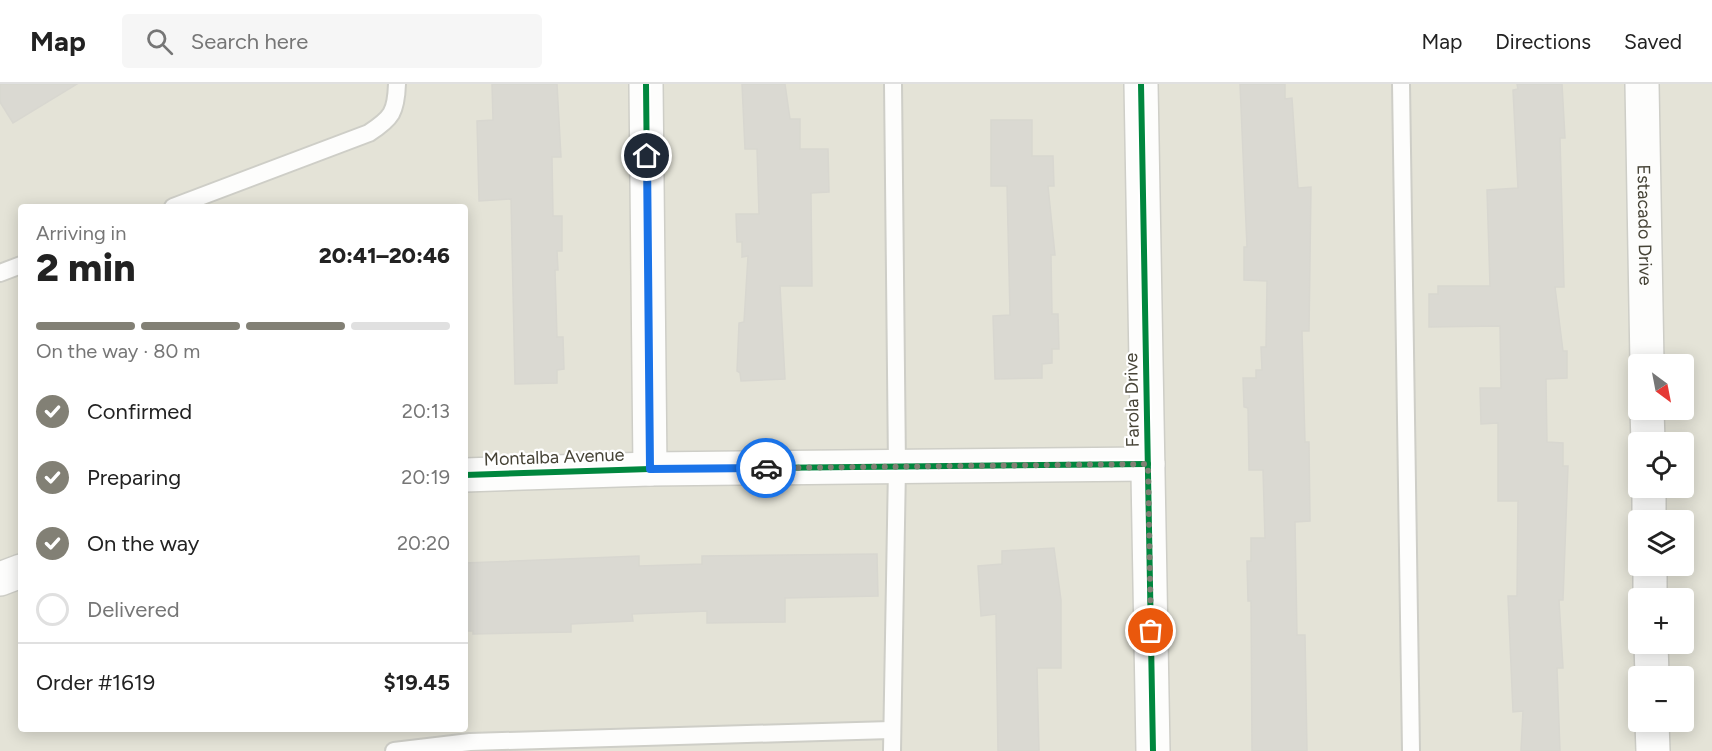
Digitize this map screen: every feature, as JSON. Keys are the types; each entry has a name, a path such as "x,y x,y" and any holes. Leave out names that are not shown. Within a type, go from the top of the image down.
{"street":[{"path":"646,84 650,469"},
{"name":"Farola Drive","path":"1141,84 1154,751"},
{"name":"Estacado Drive","path":"1642,84 1647,354"},
{"name":"Montalba Avenue","path":"468,475 650,469 1148,464"},
{"path":"0,579 18,572"},
{"path":"1652,732 1653,751"}],"lane":[{"path":"181,204 369,132 387,122 394,110 397,84"},
{"path":"892,751 897,467 893,84"},
{"path":"1401,84 1411,751"},
{"path":"0,273 18,266"},
{"path":"394,751 470,742 891,730"}],"shaded area":[{"path":"0,84 1712,84 1712,751 0,751"}],"building":[{"path":"0,84 77,84 13,123 0,102"},
{"path":"492,84 557,84 561,157 552,157 553,216 562,216 562,251 557,251 558,270 555,270 557,337 563,337 564,369 557,370 557,383 515,384 511,199 479,201 477,121 493,120"},
{"path":"742,84 785,84 790,119 800,119 800,149 828,149 829,192 811,193 812,286 780,286 785,379 741,381 740,373 737,371 739,323 744,322 748,256 742,257 742,242 737,242 736,214 759,214 757,149 745,149"},
{"path":"1240,84 1285,84 1285,99 1292,98 1298,188 1311,187 1309,331 1302,331 1305,442 1309,442 1310,521 1295,522 1297,635 1305,635 1307,751 1252,751 1251,601 1248,601 1247,561 1251,561 1251,538 1265,538 1263,470 1249,470 1248,408 1244,407 1243,378 1256,378 1256,370 1262,370 1261,347 1266,347 1267,281 1244,280 1244,247 1247,247"},
{"path":"1517,84 1562,84 1565,138 1560,138 1564,287 1555,287 1563,351 1567,351 1567,378 1546,379 1547,442 1563,443 1563,466 1568,466 1563,600 1559,600 1563,668 1557,668 1560,751 1521,751 1523,711 1513,712 1508,596 1517,596 1518,501 1498,501 1498,423 1481,424 1480,388 1501,388 1500,326 1429,327 1429,294 1438,294 1438,286 1490,286 1487,190 1518,188 1513,90 1518,89"},
{"path":"991,120 1032,120 1032,156 1053,156 1054,186 1048,186 1055,255 1051,255 1052,314 1058,314 1059,349 1052,349 1052,363 1042,364 1042,378 995,379 993,316 1010,315 1007,186 991,186"},
{"path":"1054,548 1061,600 1061,668 1037,668 1039,751 998,751 996,614 981,616 978,566 1002,564 1002,551"},
{"path":"877,554 878,596 785,598 785,622 707,623 707,611 632,614 633,621 571,624 571,632 473,634 473,631 468,631 468,563 639,556 639,566 702,564 702,556"}],"cycle path":[{"path":"646,84 650,469"},
{"path":"1141,84 1153,751"},
{"path":"468,475 650,469 1148,464"}],"way so far":[{"path":"766,468 1148,464 1151,631"}],"route":[{"path":"647,156 650,469 766,468"}]}
